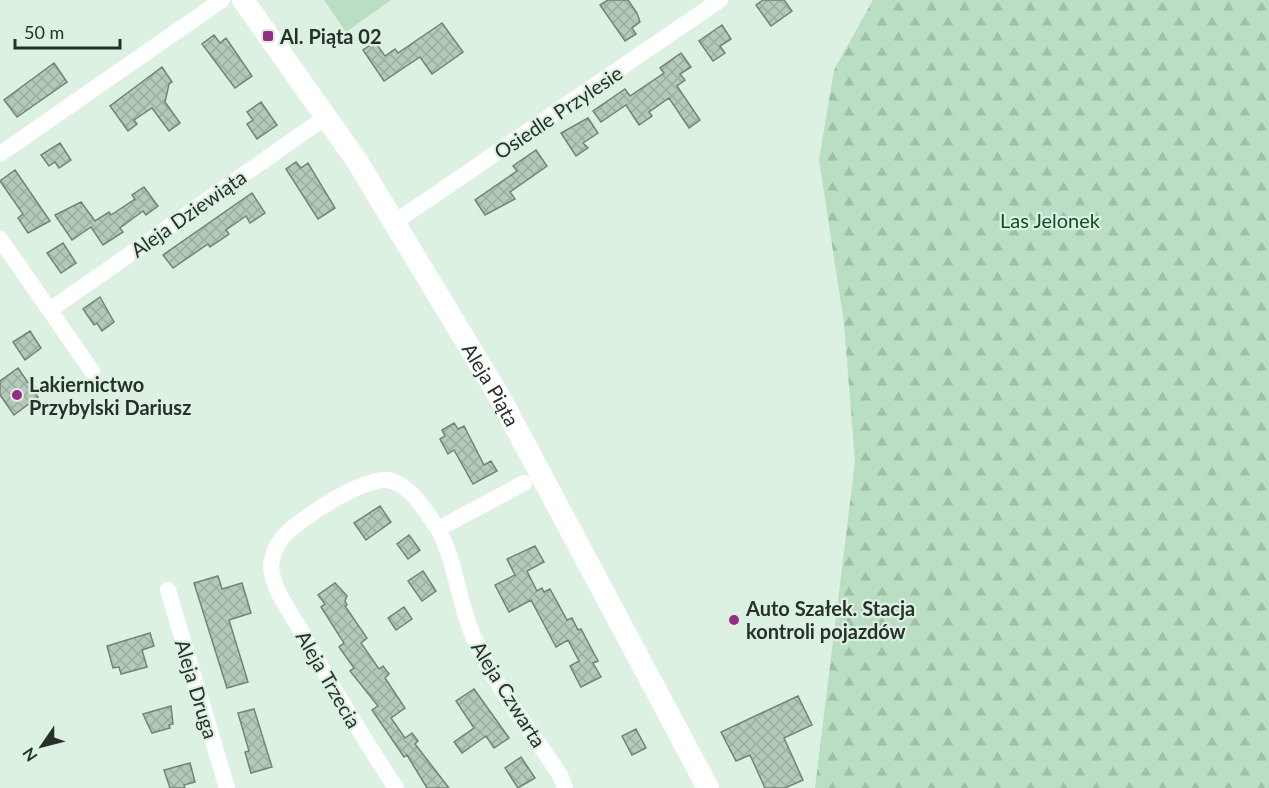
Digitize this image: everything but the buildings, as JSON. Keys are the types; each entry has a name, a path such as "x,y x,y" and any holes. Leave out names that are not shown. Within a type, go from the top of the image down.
{"street":[{"path":"0,154 222,0"},
{"name":"Aleja Piąta","path":"243,0 326,117 395,222 500,396 708,788"},
{"name":"Osiedle Przylesie","path":"395,222 720,0"},
{"name":"Aleja Dziewiąta","path":"50,310 326,117"},
{"path":"0,238 92,370"},
{"name":"Aleja Czwarta","path":"271,567 276,549 287,533 353,488 371,481 390,480 398,484 424,508 438,529 449,550 470,628 480,651 560,775 565,788"},
{"path":"438,529 524,483"},
{"name":"Aleja Trzecia","path":"271,567 279,594 335,694 396,788"},
{"name":"Aleja Druga","path":"168,590 227,788"}],"green space":[{"path":"324,0 391,0 346,32"},
{"name":"Las Jelonek","path":"873,0 1269,0 1269,788 815,788 855,462 844,323 819,160 834,70"}],"place":[{"name":"Al. Piąta 02","path":"268,36"},
{"name":"Lakiernictwo Przybylski Dariusz","path":"17,395"},
{"name":"Auto Szałek. Stacja kontroli pojazdów","path":"734,620"}]}
